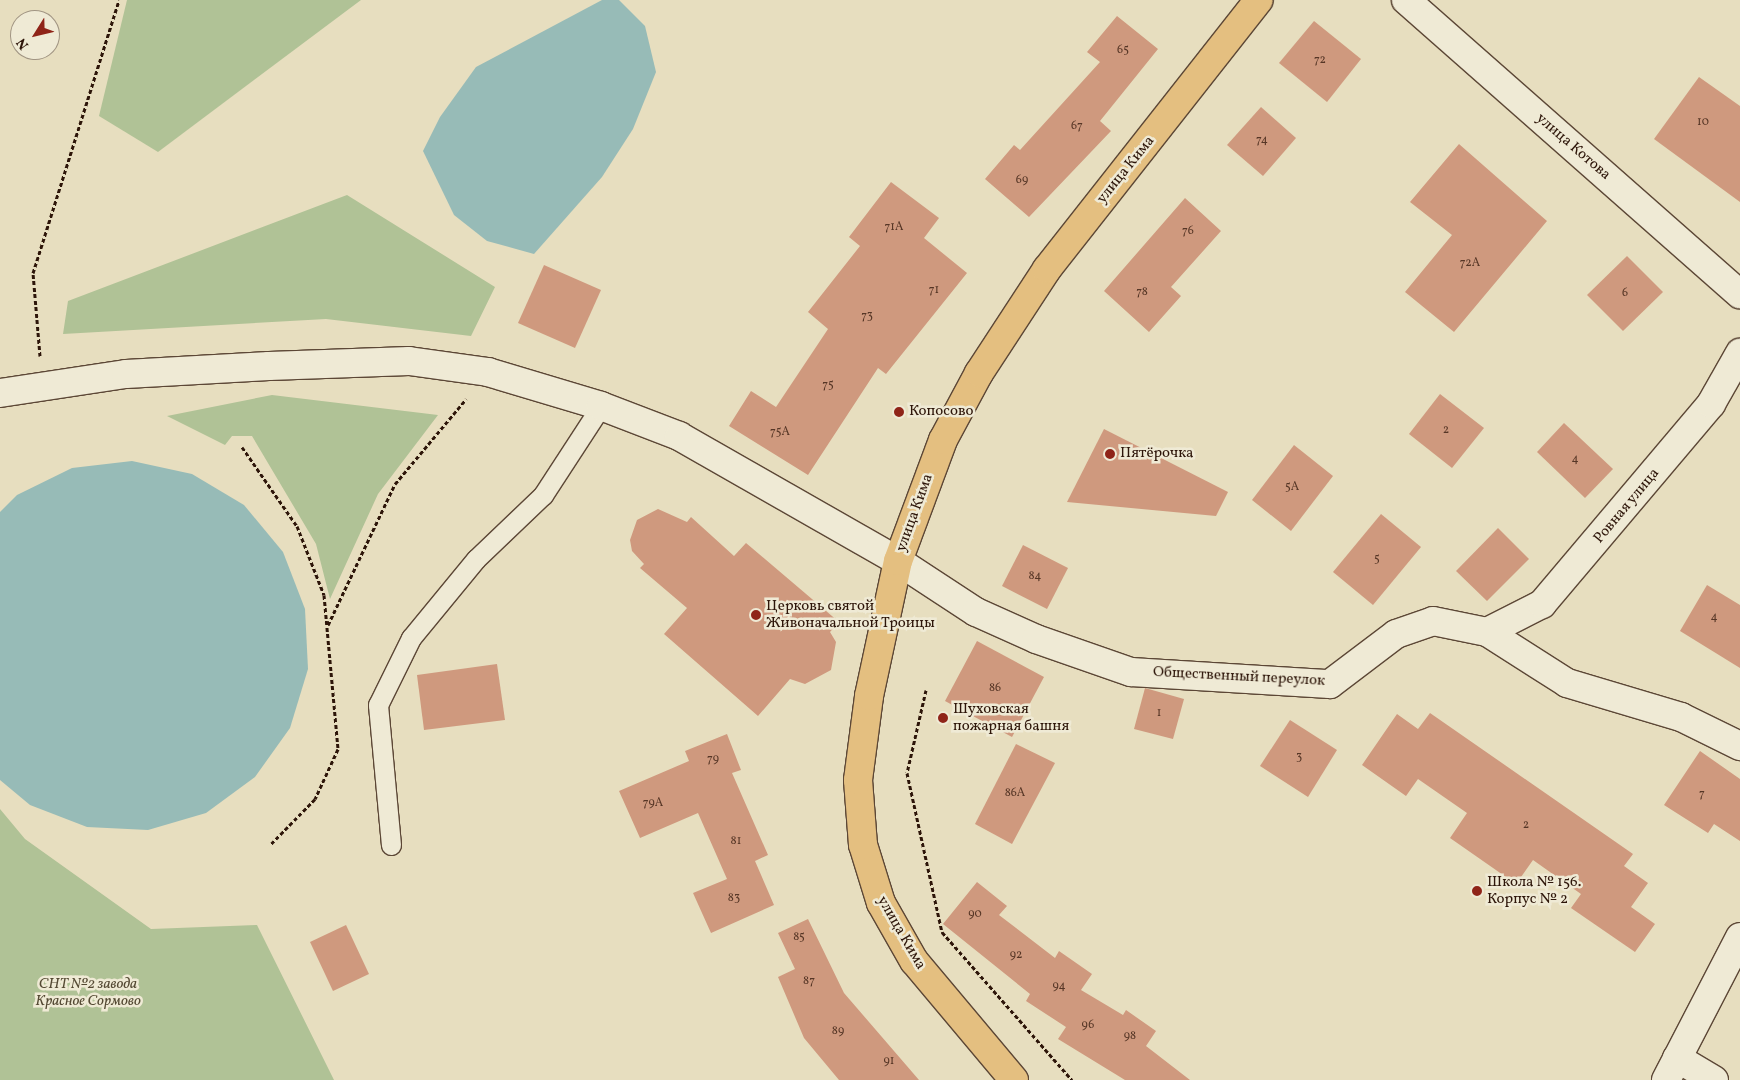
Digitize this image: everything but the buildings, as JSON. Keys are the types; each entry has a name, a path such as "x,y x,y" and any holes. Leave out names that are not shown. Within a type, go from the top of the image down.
{"main road":[{"name":"улица Кима","path":"1014,1080 914,961 881,903 863,845 858,780 869,696 898,561 943,440 979,373 1047,269 1259,0"}],"street":[{"name":"улица Котова","path":"1406,0 1740,294"},
{"name":"Ровная улица","path":"1487,632 1548,597 1711,404 1740,353"},
{"name":"Общественный переулок","path":"0,393 126,374 400,361 488,372 601,406 679,436 898,561 976,612 1036,639 1131,672 1330,684 1396,634 1433,621 1487,632 1567,683 1681,717 1740,746"},
{"path":"1714,1080 1672,1069 1740,937"}],"lane":[{"path":"391,844 378,706 382,697 411,638 476,559 543,495 601,406"}],"path":[{"path":"42,386 32,273 108,44 118,0"},
{"path":"328,625 395,484 488,372"},
{"path":"242,447 297,526 324,594 338,749 315,799 271,844"},
{"path":"926,690 907,773 942,932 1072,1080"}],"green space":[{"path":"127,0 361,0 158,152 99,116"},
{"path":"347,195 495,287 471,336 326,319 63,334 68,301"},
{"path":"272,395 438,415 378,494 330,599 316,544 252,436 232,436 225,445 167,416"},
{"name":"СНТ №2 завода Красное Сормово","path":"0,809 25,839 151,929 257,925 334,1080 0,1080"}],"water":[{"path":"602,0 619,0 645,26 656,72 633,129 602,177 534,254 487,241 454,215 423,151 440,117 476,67"},
{"path":"132,461 192,474 244,505 283,552 305,609 308,669 290,728 255,777 206,813 148,830 87,827 30,805 0,780 0,512 17,495 72,468"}],"place":[{"name":"Копосово","path":"899,412"},
{"name":"Пятёрочка","path":"1110,454"},
{"name":"Церковь святой Живоначальной Троицы","path":"756,615"},
{"name":"Шуховская пожарная башня","path":"943,718"},
{"name":"Школа № 156. Корпус № 2","path":"1477,891"}]}
